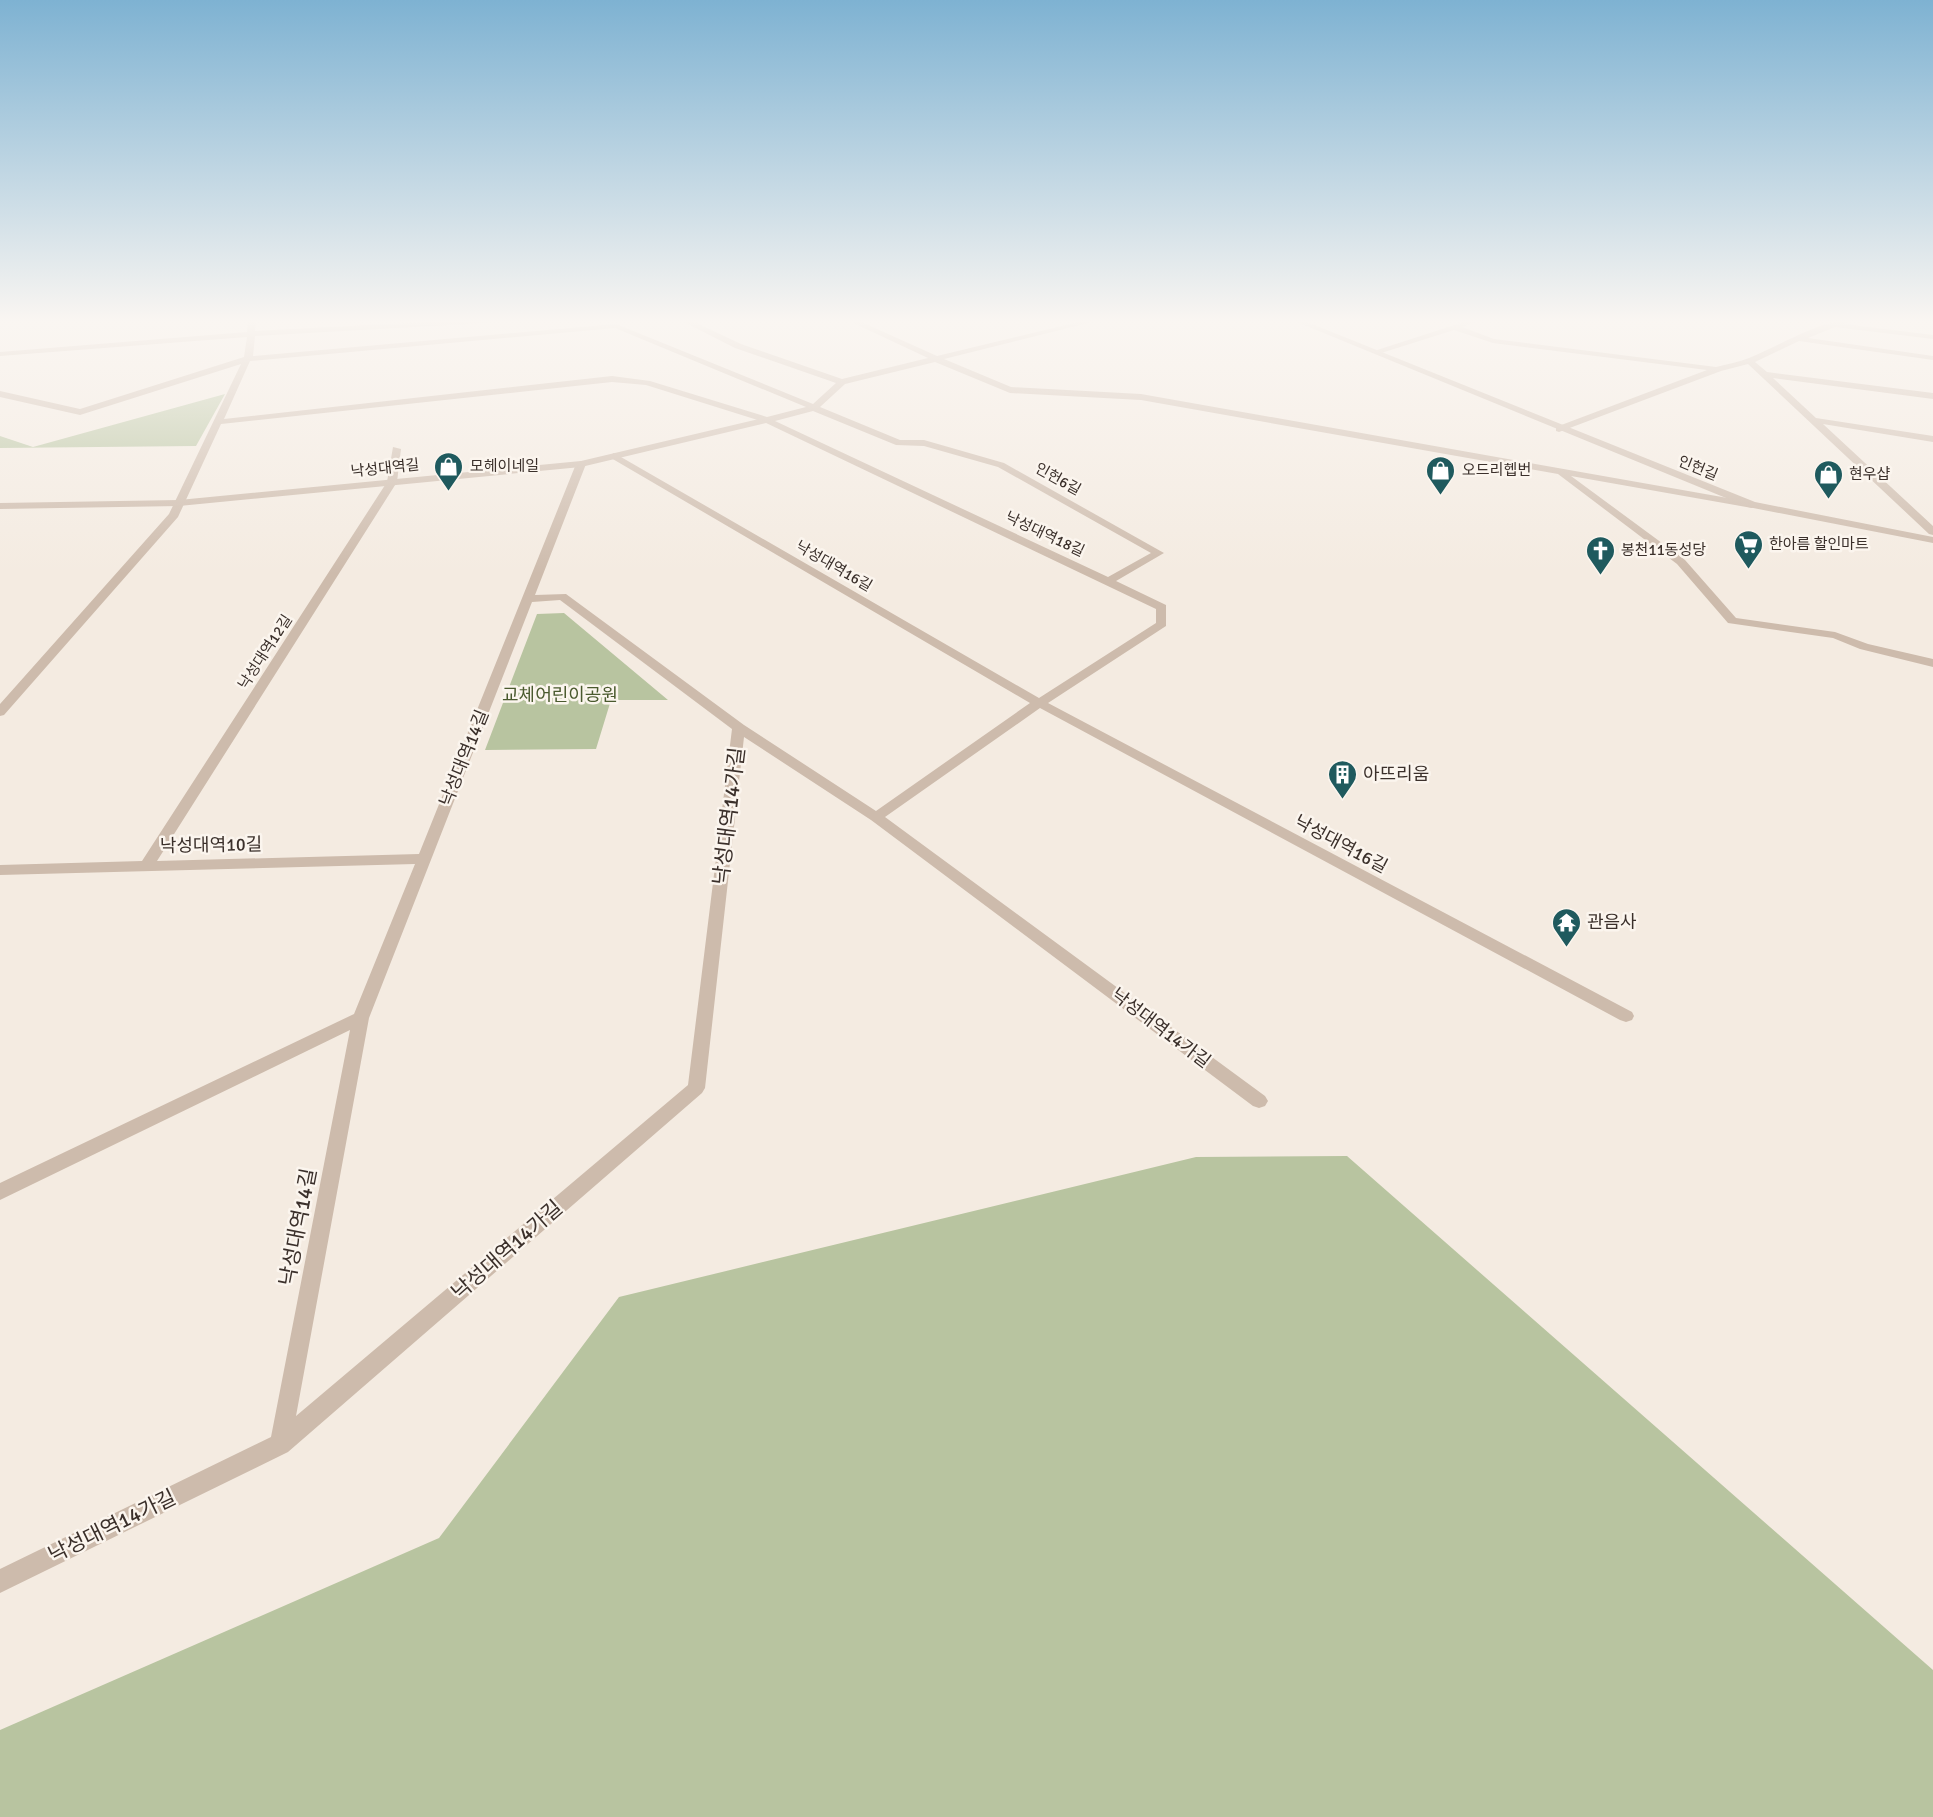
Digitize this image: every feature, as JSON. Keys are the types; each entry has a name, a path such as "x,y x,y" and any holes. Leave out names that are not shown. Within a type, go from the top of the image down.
{"street":[{"path":"48,405 80,412 103,405"},
{"path":"0,712 174,515 226,405"},
{"name":"낙성대역18길","path":"218,422 376,405"},
{"name":"낙성대역18길","path":"718,405 767,420 1162,607 1162,624 1039,703"},
{"path":"806,405 814,408"},
{"path":"767,420 814,408 817,405"},
{"path":"1185,405 1752,506"},
{"name":"인헌길","path":"1501,405 1752,506 1933,540"},
{"path":"1559,429 1623,405"},
{"path":"1797,405 1933,532"},
{"name":"인헌6길","path":"814,408 899,442 924,443 1001,465 1159,553 1109,580"},
{"name":"낙성대역길","path":"0,506 179,503 581,464 767,420"},
{"path":"1814,420 1933,439"},
{"name":"낙성대역12길","path":"146,866 392,482 396,449"},
{"name":"낙성대역16길","path":"614,456 1039,703 1626,1016"},
{"name":"낙성대역14길","path":"280,1444 361,1018 581,464"},
{"path":"1559,471 1681,562 1732,621 1835,635 1864,647 1933,663"},
{"name":"낙성대역14가길","path":"528,598 562,596 739,728 876,817 1259,1101"},
{"path":"876,817 1039,703"},
{"name":"낙성대역14가길","path":"0,1581 280,1444 696,1088 739,728"},
{"name":"낙성대역10길","path":"0,870 424,859"},
{"path":"0,1192 361,1018"}],"green space":[{"path":"186,405 219,405 196,446 0,448 0,436 33,447"},
{"name":"교체어린이공원","path":"564,613 668,700 611,700 596,749 485,750 537,614"},
{"path":"1347,1156 1933,1670 1933,1817 0,1817 0,1730 439,1538 619,1297 1196,1157"}],"place":[{"name":"모헤이네일","path":"449,492"},
{"name":"오드리헵번","path":"1441,496"},
{"name":"현우샵","path":"1828,500"},
{"name":"한아름 할인마트","path":"1748,570"},
{"name":"봉천11동성당","path":"1600,576"},
{"name":"아뜨리움","path":"1342,800"},
{"name":"관음사","path":"1566,948"}]}
